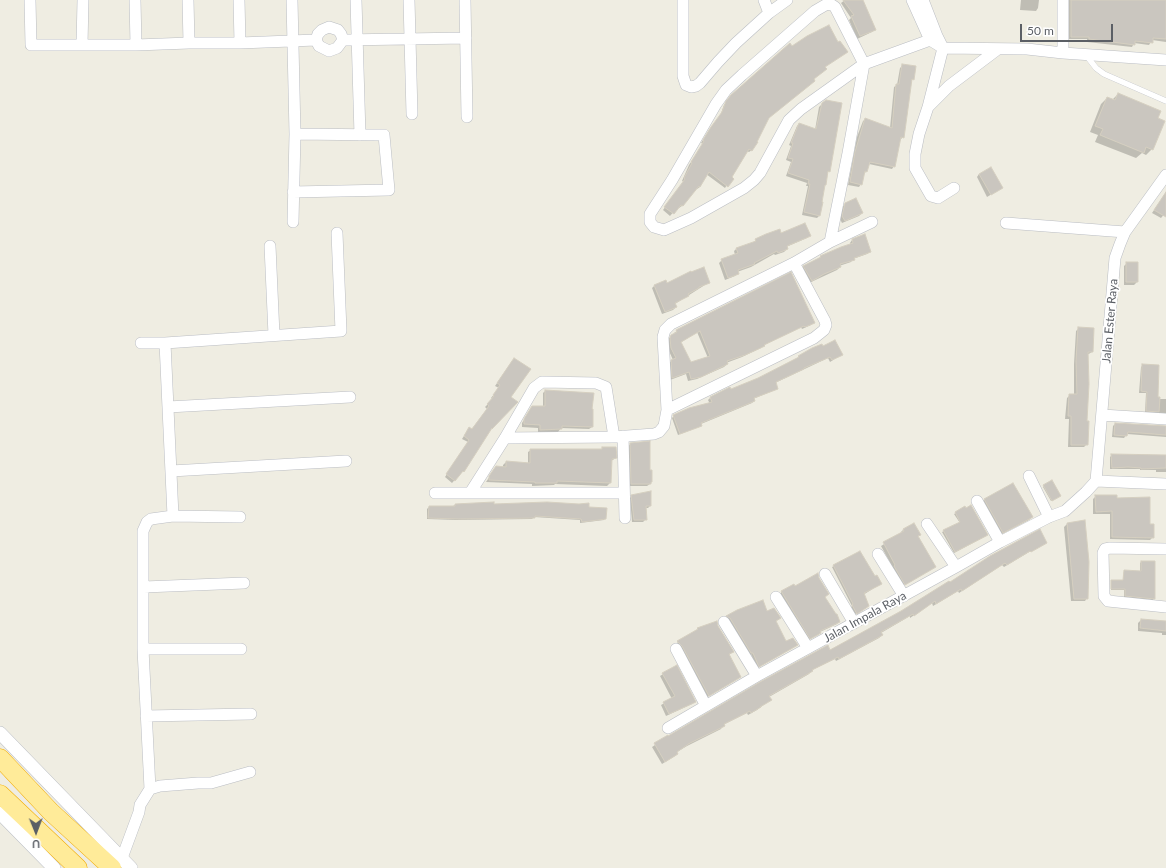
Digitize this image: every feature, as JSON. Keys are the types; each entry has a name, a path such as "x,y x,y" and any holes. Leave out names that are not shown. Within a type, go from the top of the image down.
{"highway":[{"path":"0,758 51,812 117,863"},
{"path":"0,794 78,868"}],"street":[{"path":"30,0 31,45 136,45 293,42 316,40"},
{"path":"82,45 83,0"},
{"path":"134,0 136,45"},
{"path":"188,0 189,43"},
{"path":"239,0 240,43"},
{"path":"292,0 294,134 293,222"},
{"path":"356,0 360,135"},
{"path":"409,0 412,114"},
{"path":"465,0 467,117"},
{"path":"764,0 769,13"},
{"path":"685,2 683,76 686,85 691,87 700,83 736,43 769,13 787,0"},
{"path":"912,0 933,38 943,48 1027,48 1062,53 1166,60"},
{"path":"923,0 933,38"},
{"path":"1062,53 1063,0"},
{"path":"830,242 864,64 834,7 827,4 815,11 726,90 716,104 650,214 650,222 654,227 664,230 691,218 744,188 760,173 787,124 801,109 864,64 933,38"},
{"path":"330,27 338,30 343,40 341,45 330,51 319,46 316,40 318,34 322,30 330,27"},
{"path":"343,40 466,38"},
{"path":"943,48 928,108 919,134 914,168 932,198 938,198 954,188"},
{"path":"928,108 949,86 998,49"},
{"path":"293,192 389,190 384,135 294,134"},
{"name":"Jalan Ester Raya","path":"1096,481 1115,258 1125,232 1166,175"},
{"path":"505,438 618,437 654,434 659,432 664,426 667,410 662,344 665,330 671,324 794,263 830,242 872,222"},
{"path":"1006,223 1125,232"},
{"path":"140,342 165,343 341,331 337,233"},
{"path":"270,246 274,335"},
{"path":"667,410 814,338 824,330 826,325 825,321 794,263"},
{"path":"165,343 173,516"},
{"path":"470,493 505,438 534,388 542,382 596,383 606,387 618,437 625,518"},
{"path":"168,407 350,397"},
{"path":"1102,415 1166,418"},
{"path":"171,471 346,461"},
{"path":"1029,476 1049,517"},
{"path":"1096,481 1166,484"},
{"name":"Jalan Impala Raya","path":"668,728 757,676 1000,542 1049,517 1065,511 1096,481"},
{"path":"435,493 624,493"},
{"path":"977,501 1000,542"},
{"path":"117,863 139,812 140,805 150,789 143,649 143,531 146,522 151,519 173,516 240,517"},
{"path":"927,524 956,567"},
{"path":"1166,549 1110,548 1105,549 1103,553 1104,596 1108,601 1166,607"},
{"path":"878,554 904,596"},
{"path":"825,574 854,623"},
{"path":"144,587 244,583"},
{"path":"776,597 808,648"},
{"path":"724,622 757,676"},
{"path":"143,649 241,649"},
{"path":"676,649 706,706"},
{"path":"146,716 251,714"},
{"path":"0,733 117,863 131,868"},
{"path":"150,789 160,786 198,782 211,783 250,772"},
{"path":"0,813 54,868"}],"lane":[{"path":"1086,54 1096,68 1104,74 1166,101"}],"building":[{"path":"843,0 863,0 876,30 860,36 851,16 854,15"},
{"path":"1071,0 1166,0 1166,39 1153,38 1153,43 1135,41 1135,45 1089,39 1089,37 1071,37"},
{"path":"829,25 838,42 840,41 848,52 825,67 827,69 814,79 815,81 769,118 758,142 752,151 749,149 732,177 734,179 728,187 709,172 700,187 699,186 683,206 681,205 674,214 664,207 685,179 684,178 692,163 691,162 704,141 703,140 722,112 726,101 731,95 790,43 792,46 807,36"},
{"path":"902,64 916,66 914,80 912,79 904,138 901,137 895,167 870,162 867,172 865,171 862,185 850,182 855,152 865,118 892,128 896,84 899,84"},
{"path":"1118,93 1161,111 1158,118 1165,121 1153,150 1146,147 1144,153 1100,135 1103,129 1095,126 1107,97 1115,100"},
{"path":"826,100 842,103 830,172 828,171 820,216 804,212 810,184 808,184 809,180 788,173 793,159 788,158 793,143 791,143 799,123 816,129 822,103"},
{"path":"991,167 1003,188 991,195 979,174"},
{"path":"1166,192 1166,217 1154,210"},
{"path":"856,198 863,213 845,221 842,216 845,203"},
{"path":"805,223 811,236 787,246 788,249 778,253 777,251 754,263 755,264 738,270 739,274 728,278 721,259 738,253 736,248 756,241 755,239 766,234 780,229 781,233"},
{"path":"865,234 871,252 854,258 855,260 840,264 841,267 812,281 803,266 821,257 820,256 853,243 852,239"},
{"path":"1126,262 1138,262 1138,282 1126,282"},
{"path":"704,267 710,283 699,287 688,294 689,296 675,303 677,307 665,312 654,285 666,280 667,283 691,271"},
{"path":"791,272 815,323 805,327 804,326 745,355 727,361 728,364 701,377 691,379 689,372 672,378 671,360 676,358 671,348 670,338 671,335 677,332 676,330","holes":["700,331 710,356 691,362 681,342"]},
{"path":"1078,327 1094,328 1093,352 1088,352 1088,445 1071,445 1071,416 1068,416 1069,394 1077,394 1076,361"},
{"path":"835,340 843,355 832,360 830,357 804,368 776,382 778,389 754,398 755,401 701,423 702,426 680,434 673,415 689,408 712,402 710,397 730,387 731,389 758,378 799,357 798,356 812,348 822,344 823,346"},
{"path":"514,358 531,369 511,397 518,402 492,428 464,472 463,471 455,481 446,474 469,440 464,436 469,427 472,429 489,406 487,404 494,396 493,395 500,385 497,383"},
{"path":"1142,364 1159,365 1159,412 1146,411 1147,392 1141,391"},
{"path":"545,390 594,393 592,409 593,427 562,426 562,429 540,430 540,425 524,424 524,419 532,406 545,406"},
{"path":"1115,423 1166,426 1166,435 1128,432 1127,436 1114,435"},
{"path":"650,441 650,470 652,470 652,482 651,484 631,484 630,443"},
{"path":"602,447 616,447 617,458 612,459 611,483 557,481 557,483 535,483 489,480 489,476 496,466 506,467 506,461 530,463 530,449 602,449"},
{"path":"1111,454 1166,455 1166,468 1112,468"},
{"path":"1052,480 1061,496 1052,501 1043,485"},
{"path":"1013,483 1033,517 1003,533 984,499"},
{"path":"651,491 651,506 646,506 647,520 634,520 631,495"},
{"path":"1095,495 1117,495 1117,498 1150,497 1150,524 1154,524 1154,538 1112,537 1112,511 1096,512"},
{"path":"494,502 494,504 547,502 579,504 589,503 589,507 607,508 606,519 582,522 581,519 535,516 535,518 428,518 429,506 455,506 455,504"},
{"path":"971,505 988,535 955,552 943,530 960,522 955,512 965,506 966,508"},
{"path":"1085,520 1089,562 1088,599 1074,599 1067,523"},
{"path":"914,523 921,535 918,536 936,567 905,585 883,542 904,531 903,529"},
{"path":"1040,529 1047,543 1007,565 1005,563 962,591 961,589 936,604 935,601 914,616 913,614 881,632 883,635 839,659 838,657 812,670 813,671 769,696 772,700 761,707 751,713 750,711 724,724 725,726 690,743 677,752 678,754 665,762 654,743 828,645 830,650 901,611 990,556"},
{"path":"860,551 875,576 877,575 882,584 864,593 869,606 857,614 833,565"},
{"path":"1141,561 1155,561 1155,599 1125,596 1125,589 1111,589 1111,580 1123,580 1124,570 1141,571"},
{"path":"818,573 819,578 829,594 825,597 837,614 840,622 820,631 821,633 810,639 781,591 794,584 795,586"},
{"path":"763,600 767,611 774,608 781,618 776,621 786,641 793,638 798,645 759,667 753,653 751,653 730,618 726,616"},
{"path":"1141,619 1166,621 1166,631 1140,628"},
{"path":"717,621 718,626 734,652 729,654 741,677 709,696 682,646 677,641 698,629 697,628"},
{"path":"677,665 696,702 669,714 663,702 675,696 662,673"}]}
